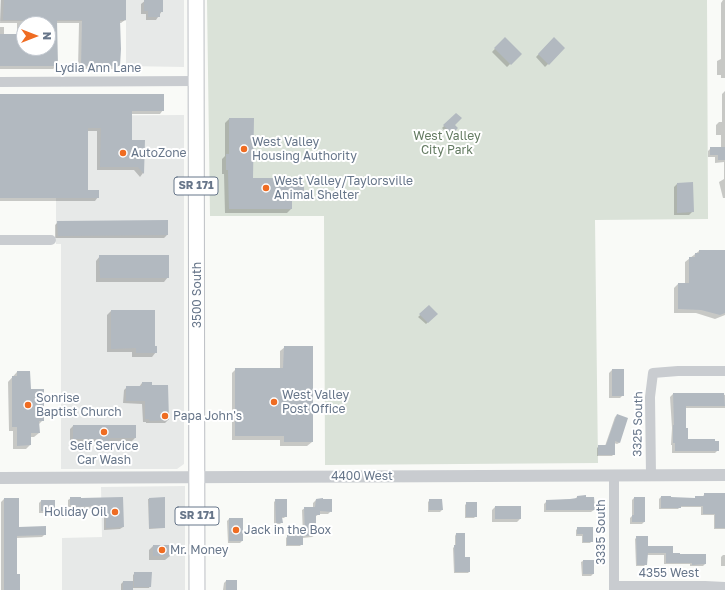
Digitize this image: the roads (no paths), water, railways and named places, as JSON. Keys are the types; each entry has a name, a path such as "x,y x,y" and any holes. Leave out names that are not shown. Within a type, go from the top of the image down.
{"main road":[{"name":"3500 South","path":"196,0 197,590"}],"street":[{"name":"Lydia Ann Lane","path":"0,82 196,81"},
{"path":"0,240 51,240"},
{"name":"3325 South","path":"651,475 650,397 653,373 678,371 725,371"},
{"name":"4400 West","path":"0,478 725,474"},
{"name":"3335 South","path":"614,475 614,588"},
{"name":"4355 West","path":"614,588 725,587"}],"place":[{"name":"West Valley Housing Authority","path":"244,149"},
{"name":"AutoZone","path":"123,153"},
{"name":"West Valley/Taylorsville Animal Shelter","path":"266,188"},
{"name":"West Valley Post Office","path":"274,402"},
{"name":"Sonrise Baptist Church","path":"28,405"},
{"name":"Papa John's","path":"165,416"},
{"name":"Self Service Car Wash","path":"104,432"},
{"name":"Holiday Oil","path":"115,512"},
{"name":"Jack in the Box","path":"236,530"},
{"name":"Mr. Money","path":"162,550"}],"park label":[{"name":"West Valley City Park","path":"447,143"}]}
